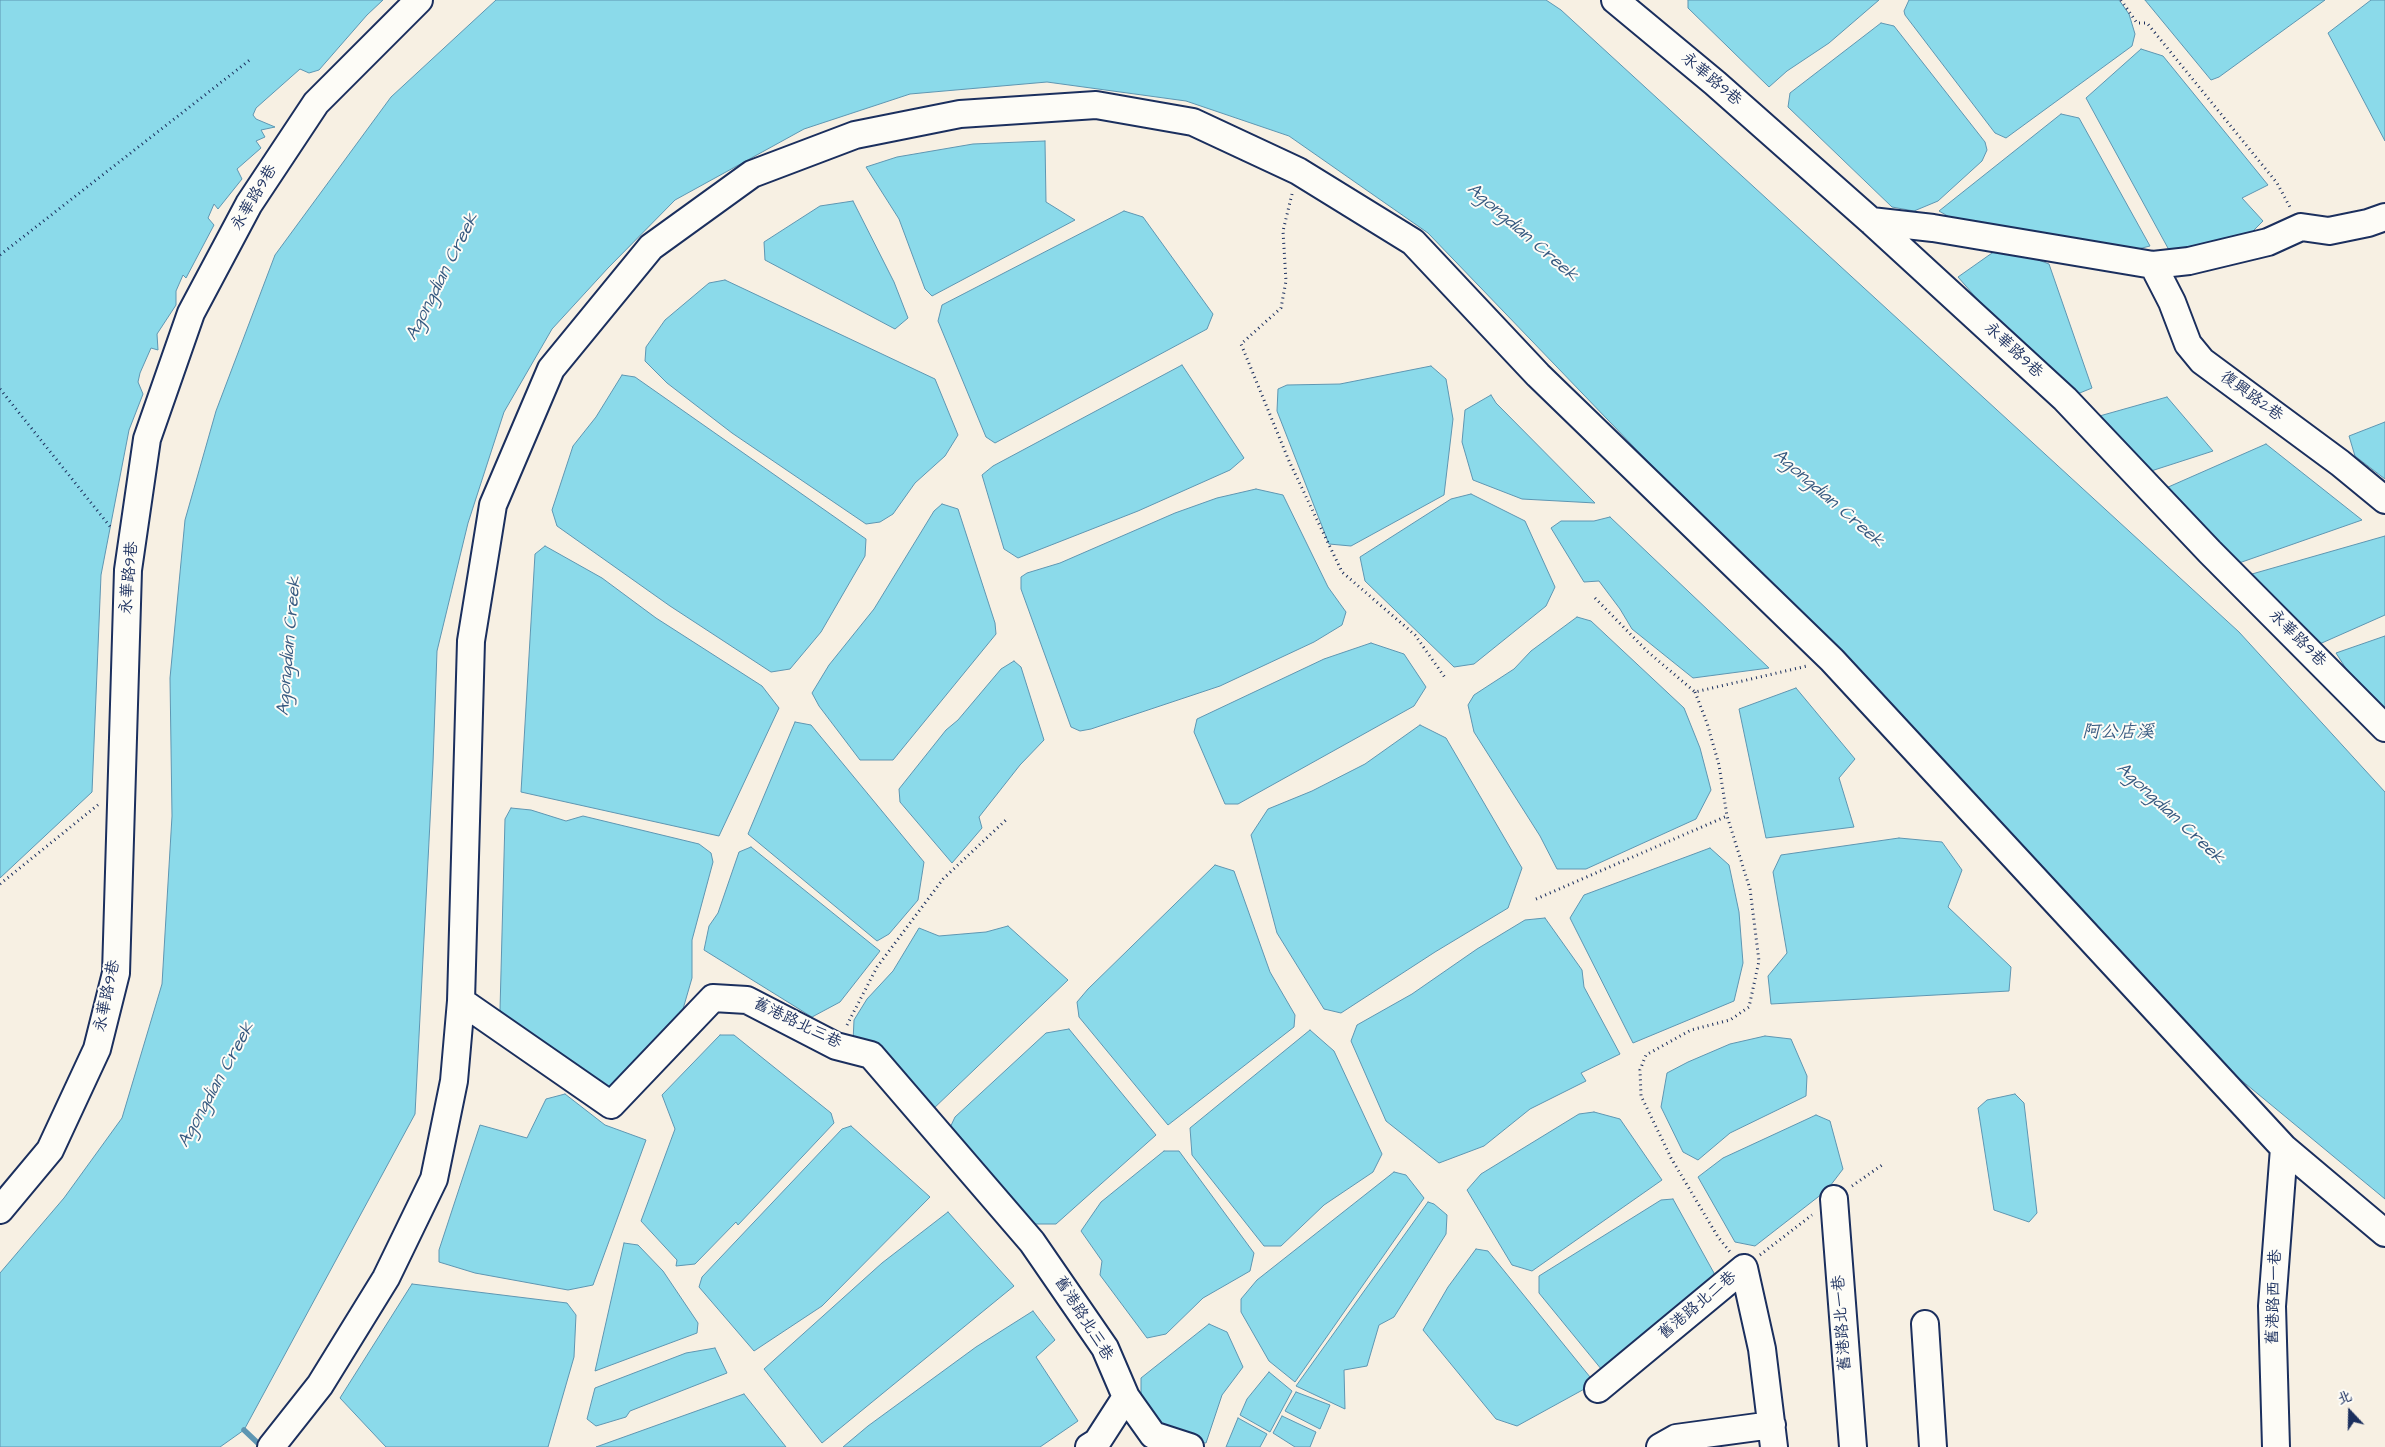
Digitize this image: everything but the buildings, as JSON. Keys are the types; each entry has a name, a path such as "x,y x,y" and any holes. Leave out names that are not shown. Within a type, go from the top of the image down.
{"street":[{"name":"永華路9巷","path":"0,1210 50,1150 97,1049 116,973 128,570 147,439 191,313 248,204 316,103 419,0"},
{"name":"永華路9巷","path":"1615,0 1715,83 1871,221 2065,399 2210,552 2385,728"},
{"path":"275,1441 320,1385 386,1278 434,1179 454,1081 461,1001 471,641 492,505 551,369 651,247 752,174 855,135 960,114 1096,105 1193,122 1298,171 1413,242 1538,375 1832,660 2284,1148 2385,1233"},
{"path":"1871,221 1933,228 2153,265 2189,261 2261,244 2301,227 2329,231 2368,223 2385,217"},
{"name":"復興路2巷","path":"2153,265 2172,302 2188,344 2202,361 2309,440 2385,500"},
{"name":"舊港路北三巷","path":"461,1001 610,1105 713,998 746,1000 836,1046 871,1055 1032,1242 1105,1348 1126,1397 1153,1435 1190,1447"},
{"name":"舊港路西一巷","path":"2276,1447 2272,1306 2284,1148"},
{"name":"舊港路北一巷","path":"1834,1199 1853,1447"},
{"name":"舊港路北二巷","path":"1598,1389 1744,1268 1762,1349 1773,1436 1676,1438 1660,1447"},
{"path":"1925,1324 1933,1447"},
{"path":"1089,1447 1097,1442 1126,1397"}],"path":[{"path":"2121,0 2137,23 2148,23 2277,183 2301,227"},
{"path":"0,255 251,59"},
{"path":"1298,171 1283,231 1286,281 1281,308 1241,344 1289,461 1342,572 1415,635 1446,679"},
{"path":"0,389 131,552"},
{"path":"1596,598 1648,652 1695,692 1719,764 1727,816 1750,889 1759,961 1749,1007 1730,1020 1691,1030 1646,1055 1640,1070 1641,1096 1671,1158 1718,1238 1744,1268 1882,1165"},
{"path":"1695,692 1832,660"},
{"path":"0,884 122,786"},
{"path":"1536,899 1727,816"},
{"path":"836,1046 877,967 943,879 1008,818"}],"water":[{"path":"0,0 383,0 367,15 319,70 309,73 300,69 256,108 253,115 256,119 275,127 261,130 265,137 256,141 261,148 237,169 242,179 218,209 214,204 208,218 214,225 186,278 183,275 176,291 176,305 157,334 158,350 151,348 140,373 138,382 143,394 129,430 101,575 92,792 0,878"},
{"name":"阿公店溪","path":"496,0 1546,0 1561,10 2239,632 2385,792 2385,1199 2206,1051 1813,633 1428,233 1289,136 1186,101 1047,82 910,94 804,129 675,200 608,268 552,329 504,412 468,523 437,651 415,1114 244,1430 220,1447 0,1447 0,1273 64,1198 122,1118 162,984 172,816 170,678 185,520 216,411 275,255 391,97"},
{"path":"1688,0 1879,0 1829,43 1787,71 1769,87 1688,8"},
{"path":"1909,0 2119,0 2129,14 2135,34 2132,46 2006,138 1995,133 1905,15 1904,11"},
{"path":"2145,0 2325,0 2219,77 2211,80"},
{"path":"2371,0 2385,0 2385,141 2328,33"},
{"path":"1881,23 1894,26 1985,142 1987,150 1982,161 1938,201 1914,211 1892,207 1788,107 1790,93"},
{"path":"2141,49 2163,56 2268,185 2242,198 2263,221 2247,237 2169,250 2086,98"},
{"path":"2061,114 2079,118 2150,246 2126,252 1960,223 1939,211"},
{"path":"1045,141 1046,202 1075,220 932,296 925,289 899,219 866,167 897,157 973,144"},
{"path":"853,201 894,282 908,318 895,329 765,260 764,242 820,206"},
{"path":"1124,211 1143,217 1213,314 1207,329 995,443 986,437 938,321 942,305"},
{"path":"2002,246 2049,264 2092,388 2065,399 1958,277"},
{"path":"725,280 935,379 958,435 945,456 915,483 893,514 880,522 866,524 732,433 667,383 645,361 646,347 665,320 709,283"},
{"path":"1182,365 1244,458 1230,470 1138,511 1018,558 1004,549 982,475 993,466"},
{"path":"1431,366 1446,379 1453,419 1444,495 1351,546 1329,544 1277,411 1278,389 1287,385 1340,384"},
{"path":"622,375 635,377 866,539 865,556 821,632 790,669 771,672 670,606 557,526 552,510 573,446 596,417"},
{"path":"1491,395 1496,403 1595,503 1522,499 1473,480 1462,442 1465,410"},
{"path":"2167,397 2213,451 2148,472 2096,417"},
{"path":"2385,422 2385,479 2355,456 2349,436"},
{"path":"2266,444 2362,520 2239,563 2166,488"},
{"path":"1256,489 1283,495 1328,587 1346,612 1342,625 1314,642 1220,686 1091,729 1080,731 1071,727 1021,589 1021,577 1027,573 1060,563 1175,513 1217,498"},
{"path":"1471,494 1525,521 1555,587 1546,606 1474,664 1454,667 1365,581 1360,557 1451,499"},
{"path":"942,504 958,509 995,623 996,634 893,760 860,760 819,706 812,693 829,665 874,609 934,511"},
{"path":"1610,517 1769,668 1693,678 1632,629 1599,581 1584,582 1551,528 1561,521 1594,521"},
{"path":"2385,536 2385,615 2315,646 2252,574"},
{"path":"545,546 602,578 656,618 762,686 779,708 719,836 521,792 535,554"},
{"path":"1577,617 1591,621 1684,708 1700,748 1711,790 1696,819 1586,869 1557,869 1540,836 1474,732 1468,705 1474,695 1514,669 1531,651"},
{"path":"2385,636 2385,713 2356,684 2336,653"},
{"path":"1371,643 1404,654 1426,687 1414,706 1238,804 1225,804 1194,732 1197,719 1324,659"},
{"path":"1014,661 1021,667 1044,740 1020,765 979,817 982,828 952,863 900,802 899,789 946,730 958,720 1001,669"},
{"path":"1796,688 1855,759 1839,778 1854,827 1766,838 1739,709"},
{"path":"795,722 811,725 924,862 918,900 889,934 877,941 748,834"},
{"path":"1420,725 1446,738 1522,868 1508,908 1435,952 1341,1013 1324,1009 1277,933 1251,835 1268,809 1312,791 1365,764"},
{"path":"511,808 531,810 566,821 583,816 699,844 711,853 713,862 692,940 692,978 683,1009 617,1086 602,1088 509,1025 500,1010 505,819"},
{"path":"1899,838 1942,842 1962,870 1948,907 2011,967 2009,991 1771,1004 1768,976 1787,953 1773,872 1781,855"},
{"path":"751,847 880,951 840,1002 812,1017 704,950 709,926 718,913 739,852"},
{"path":"1710,848 1729,865 1739,912 1743,963 1734,1001 1633,1043 1570,918 1584,895"},
{"path":"1215,865 1234,871 1270,972 1295,1015 1294,1027 1168,1125 1079,1017 1077,1002"},
{"path":"1545,918 1582,970 1584,987 1620,1054 1581,1073 1586,1081 1530,1109 1484,1146 1439,1163 1386,1121 1351,1041 1357,1025 1412,994 1477,949 1525,920"},
{"path":"1008,926 1068,980 931,1111 853,1042 854,1020 867,999 893,971 919,928 939,936 986,932"},
{"path":"1069,1029 1156,1135 1056,1224 1026,1224 948,1132 955,1117 1046,1033"},
{"path":"1310,1030 1334,1051 1382,1154 1373,1172 1324,1205 1281,1246 1264,1246 1192,1155 1190,1128"},
{"path":"720,1035 734,1035 831,1113 834,1123 738,1225 736,1222 695,1264 676,1266 677,1260 641,1221 675,1129 662,1095"},
{"path":"1765,1036 1791,1039 1807,1076 1806,1096 1730,1133 1698,1160 1683,1152 1661,1107 1667,1073 1730,1044"},
{"path":"565,1094 605,1125 646,1140 593,1285 568,1290 475,1273 439,1262 439,1250 480,1125 527,1138 546,1099"},
{"path":"2015,1094 2024,1103 2037,1213 2029,1222 1994,1210 1978,1108 1987,1100"},
{"path":"1594,1112 1620,1119 1662,1180 1532,1271 1512,1265 1467,1190 1481,1174 1579,1114"},
{"path":"1816,1115 1830,1121 1843,1169 1827,1190 1755,1246 1735,1242 1698,1177 1723,1158"},
{"path":"851,1126 930,1197 822,1306 754,1351 699,1287 702,1277 842,1129"},
{"path":"1164,1151 1179,1151 1254,1253 1250,1271 1203,1298 1166,1334 1147,1338 1100,1275 1102,1261 1081,1231 1101,1202"},
{"path":"1394,1172 1406,1175 1424,1198 1295,1382 1269,1361 1241,1312 1241,1299 1257,1280"},
{"path":"1673,1199 1714,1273 1714,1287 1602,1370 1539,1293 1539,1276 1661,1200"},
{"path":"1428,1202 1434,1204 1447,1215 1446,1234 1394,1317 1379,1325 1367,1366 1344,1370 1345,1409 1296,1386"},
{"path":"948,1212 1014,1286 822,1443 764,1369 882,1263"},
{"path":"624,1243 638,1245 663,1271 698,1323 697,1333 595,1371"},
{"path":"1476,1249 1488,1251 1590,1377 1588,1387 1517,1426 1496,1419 1423,1330 1448,1287"},
{"path":"412,1284 567,1303 576,1315 574,1357 548,1447 386,1447 340,1398"},
{"path":"1033,1311 1055,1340 1036,1357 1078,1421 1040,1447 843,1447 868,1426 976,1347"},
{"path":"1209,1324 1227,1332 1243,1367 1222,1395 1206,1443 1174,1438 1141,1399 1141,1378"},
{"path":"715,1348 727,1373 630,1411 626,1417 596,1426 587,1419 595,1388 686,1353"},
{"path":"1269,1372 1292,1391 1270,1432 1240,1415 1247,1399"},
{"path":"1296,1392 1330,1405 1320,1429 1285,1411"},
{"path":"744,1394 786,1447 596,1447"},
{"path":"1282,1416 1316,1432 1310,1447 1295,1447 1273,1433"},
{"path":"1238,1418 1267,1434 1260,1447 1226,1447"}],"waterway":[{"path":"244,1430 262,1447"}],"water label":[{"name":"Agongdian Creek","path":"1522,233"},
{"name":"Agongdian Creek","path":"443,277"},
{"name":"Agongdian Creek","path":"1828,499"},
{"name":"Agongdian Creek","path":"290,646"},
{"name":"Agongdian Creek","path":"2170,814"},
{"name":"Agongdian Creek","path":"217,1085"}]}
